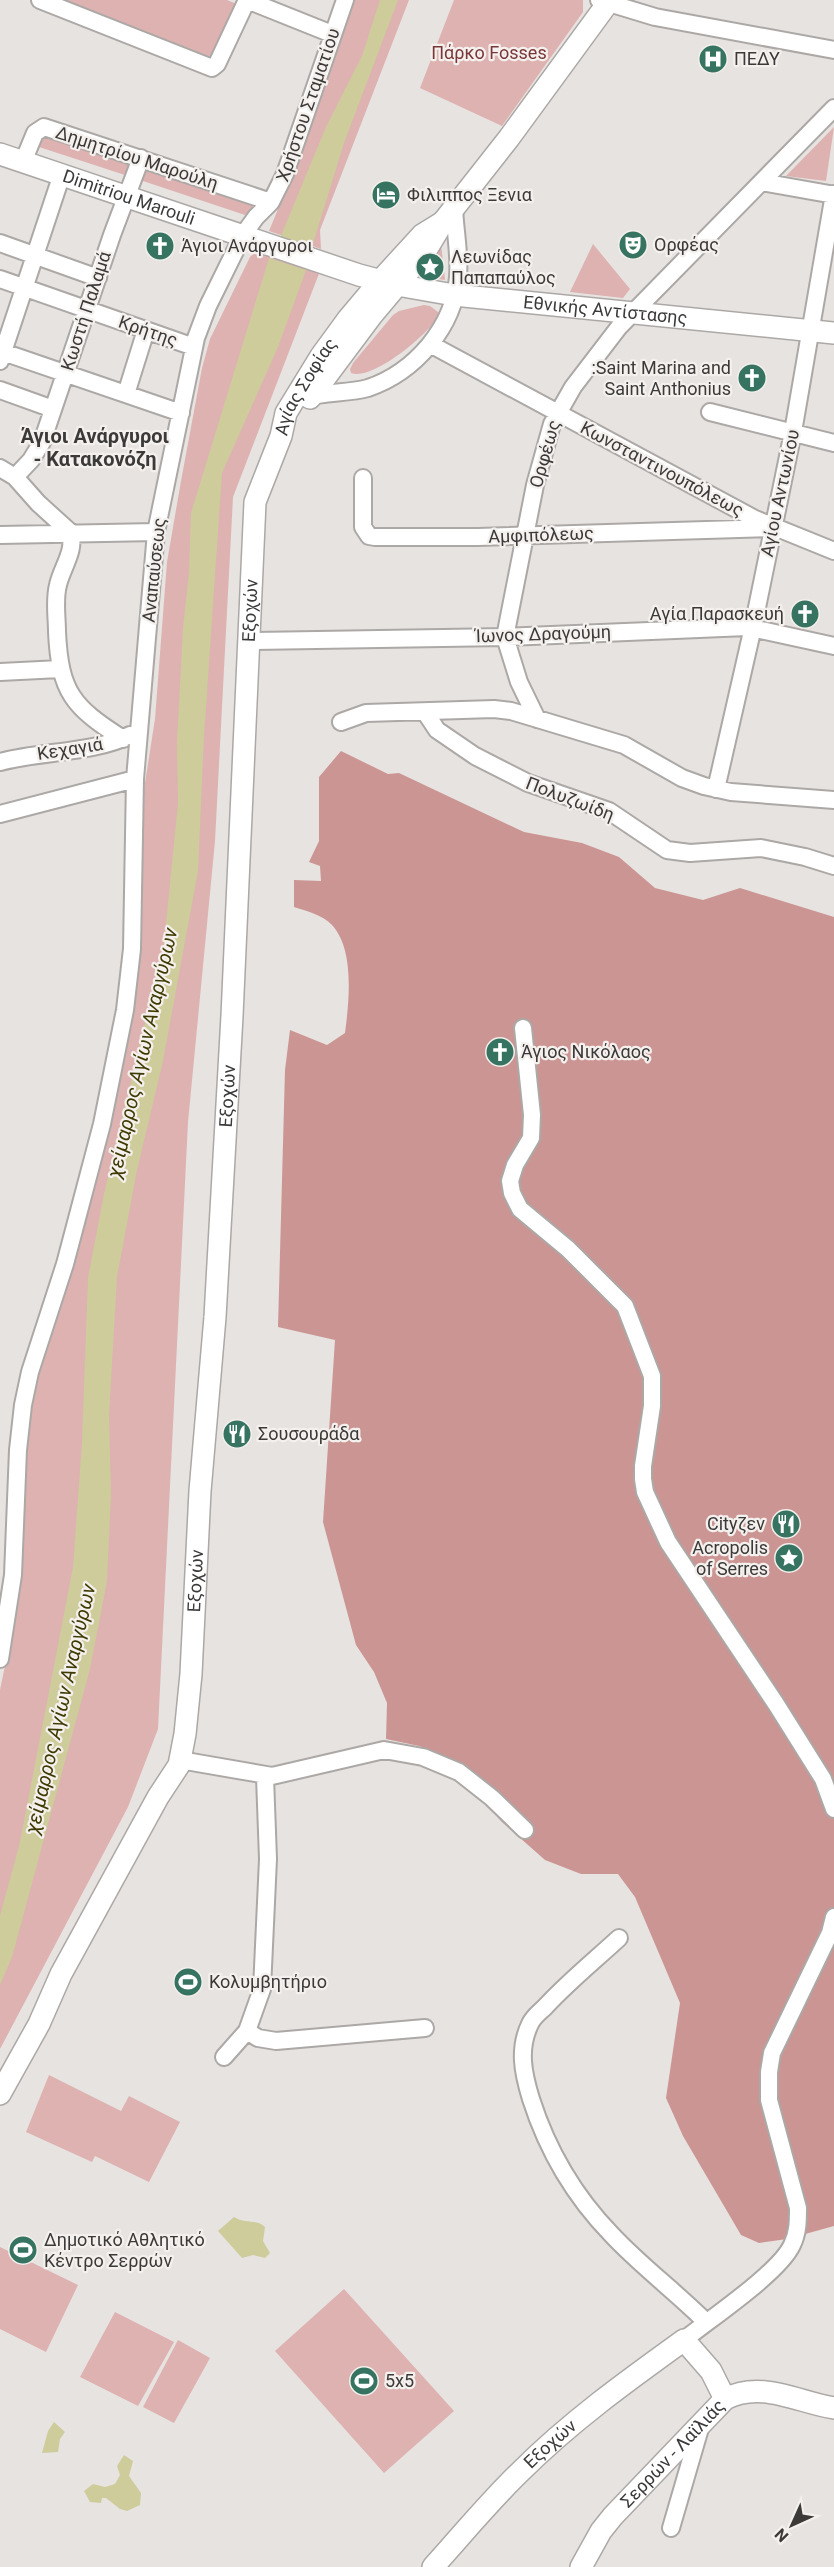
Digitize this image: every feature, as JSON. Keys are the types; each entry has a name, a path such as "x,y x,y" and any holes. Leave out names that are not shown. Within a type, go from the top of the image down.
{"main road":[{"name":"Αγίας Σοφίας","path":"281,436 283,419 288,408 338,332 388,283 425,252 449,215 606,1"},
{"name":"Dimitriou Marouli","path":"0,154 334,266"},
{"path":"334,266 388,283"},
{"path":"334,266 348,296 338,332"},
{"name":"Αγίας Σοφίας","path":"281,436 331,370 388,283"},
{"name":"Εθνικής Αντίστασης","path":"388,283 454,295 834,333"},
{"name":"Εξοχών","path":"0,2094 39,2024 61,1974 180,1760 186,1734 200,1491 215,1317 239,887 255,502 281,436"},
{"name":"Εξοχών","path":"433,2567 491,2502 536,2457 609,2395 684,2340"},
{"name":"Σερρών - Λαϊλιάς","path":"581,2567 613,2516 725,2399 711,2371 684,2340"},
{"path":"725,2399 737,2392 756,2390 834,2408"}],"street":[{"path":"40,0 212,68 217,64 247,0 333,34"},
{"name":"Χρήστου Σταματίου","path":"251,238 256,217 271,202 285,174 345,0"},
{"path":"606,1 664,19 834,50"},
{"name":"Ορφέως","path":"537,718 519,682 505,637 544,448 556,414 590,363 631,314 834,108"},
{"name":"Δημητρίου Μαρούλη","path":"23,162 35,133 42,127 271,202"},
{"name":"Κωστή Παλαμά","path":"15,477 39,447 141,159"},
{"path":"62,174 1,354 66,373 181,413"},
{"path":"762,183 834,194"},
{"name":"Αγίου Αντωνίου","path":"716,789 753,627 793,432 834,194"},
{"path":"288,408 311,396 346,393 387,380 415,361 430,344 444,321 454,295 458,273 449,215"},
{"name":"Αναπαύσεως","path":"1,1648 16,1543 17,1458 23,1405 30,1372 65,1264 102,1124 125,1010 132,949 135,779 156,532 194,347 208,306 251,238"},
{"path":"0,243 98,278"},
{"name":"Κρήτης","path":"0,279 194,347"},
{"path":"126,394 146,330"},
{"name":"Κωνσταντινουπόλεως","path":"430,344 730,506 773,528 834,551"},
{"path":"331,370 346,393"},
{"path":"0,390 53,409"},
{"path":"710,412 834,443"},
{"path":"0,468 15,477 33,499 65,525 71,534 71,549 57,591 60,669 72,695 87,715 123,739"},
{"name":"Αμφιπόλεως","path":"363,478 363,527 364,532 371,537 773,528"},
{"path":"727,528 730,506"},
{"path":"0,535 156,532"},
{"name":"Ίωνος Δραγούμη","path":"249,641 505,637 753,627 834,646"},
{"path":"0,672 60,669"},
{"path":"341,722 366,713 500,710 537,718 624,745 648,756 682,778 716,789 834,800"},
{"name":"Πολυζωίδη","path":"425,712 437,730 475,756 528,783 609,812 667,850 690,853 761,848 834,866"},
{"name":"Κεχαγιά","path":"0,762 22,756 98,746 123,739 139,730"},
{"path":"0,814 135,779"},
{"path":"524,1028 532,1115 531,1138 515,1165 510,1180 512,1193 520,1209 568,1249 625,1306 652,1376 652,1406 643,1466 645,1492 657,1521 668,1542 817,1769 834,1809"},
{"path":"180,1760 265,1776 292,1774 384,1750 423,1757 459,1772 492,1798 525,1830"},
{"path":"224,2057 247,2031 262,1989 268,1859 265,1776"},
{"path":"684,2340 777,2266 792,2246 799,2225 796,2201 769,2100 769,2073 772,2053 830,1933 834,1917"},
{"path":"619,1938 559,1992 531,2021 522,2048 525,2080 551,2148 568,2180 590,2210 612,2236 706,2322"},
{"path":"247,2031 258,2038 276,2042 424,2028"},
{"path":"671,2528 701,2422"}],"green space":[{"path":"51,0 227,0 239,5 212,64"},
{"path":"355,0 409,0 320,230 321,249 269,231 295,168"},
{"name":"Πάρκο Fosses","path":"454,0 583,0 583,12 502,126 420,88"},
{"path":"834,127 826,181 786,176"},
{"path":"43,134 131,162 128,176 36,146"},
{"path":"148,168 252,201 256,206 245,215 140,180"},
{"path":"441,244 445,280 420,276 419,272"},
{"path":"593,244 630,289 623,298 570,292"},
{"path":"258,250 320,271 233,497 215,841 188,1122 158,1729 128,1807 0,2049 0,1690 12,1632 30,1395 112,1104 142,802 155,719 167,562 202,368 210,339 250,257"},
{"path":"424,305 438,312 438,317 423,334 385,364 361,374 351,373 353,363 393,315 399,311"},
{"path":"49,2075 121,2111 129,2096 180,2122 149,2182 95,2156 92,2162 26,2132"},
{"path":"0,2247 78,2285 46,2352 0,2329"},
{"name":"5x5","path":"344,2289 454,2411 384,2473 275,2351"},
{"path":"115,2312 174,2342 138,2406 80,2377"},
{"path":"178,2340 210,2358 174,2423 143,2407"}],"shaded area":[{"path":"341,751 388,774 399,773 524,832 582,843 619,857 655,888 703,900 740,888 834,917 834,2226 787,2239 759,2243 741,2235 683,2136 666,2098 680,2003 635,1897 618,1874 581,1874 545,1860 502,1822 447,1758 419,1746 386,1739 387,1703 374,1672 356,1645 323,1522 335,1340 278,1327 285,1070 290,1030 327,1045 345,1033 347,1020 349,977 344,948 339,936 332,925 324,919 294,907 294,880 321,881 320,866 309,862 319,841 319,777"}],"water":[{"path":"380,0 398,0 344,143 311,250 280,238 326,127 362,56"},
{"name":"χείμαρρος Αγίων Αναργύρων","path":"269,258 306,270 278,347 222,473 204,736 198,871 163,1061 137,1170 117,1277 109,1415 111,1493 107,1581 90,1669 12,1957 0,1985 0,1916 20,1842 73,1567 82,1442 88,1278 104,1194 164,944 178,803 177,742 191,513"},
{"path":"234,2217 265,2227 263,2241 270,2253 265,2258 253,2255 242,2258 218,2231"},
{"path":"54,2422 65,2432 60,2439 58,2452 42,2453 48,2431"},
{"path":"124,2455 133,2461 129,2476 141,2493 140,2505 127,2511 120,2509 106,2498 102,2498 101,2503 90,2502 84,2491 93,2484 105,2487 115,2484 120,2475 117,2466"}],"place":[{"name":"ΠΕΔΥ","path":"713,59"},
{"name":"Φιλιππος Ξενια","path":"386,195"},
{"name":"Ορφέας","path":"633,245"},
{"name":"Άγιοι Ανάργυροι","path":"160,246"},
{"name":"Λεωνίδας Παπαπαύλος","path":"430,267"},
{"name":":Saint Marina and Saint Anthonius","path":"752,378"},
{"name":"Αγία Παρασκευή","path":"805,614"},
{"name":"Άγιος Νικόλαος","path":"500,1052"},
{"name":"Σουσουράδα","path":"237,1434"},
{"name":"Cityζεν","path":"786,1524"},
{"name":"Acropolis of Serres","path":"789,1558"},
{"name":"Κολυμβητήριο","path":"188,1982"},
{"name":"Δημοτικό Αθλητικό Κέντρο Σερρών","path":"23,2250"},
{"name":"5x5","path":"364,2381"}],"district":[{"name":"Άγιοι Ανάργυροι - Κατακονόζη","path":"95,448"}]}
